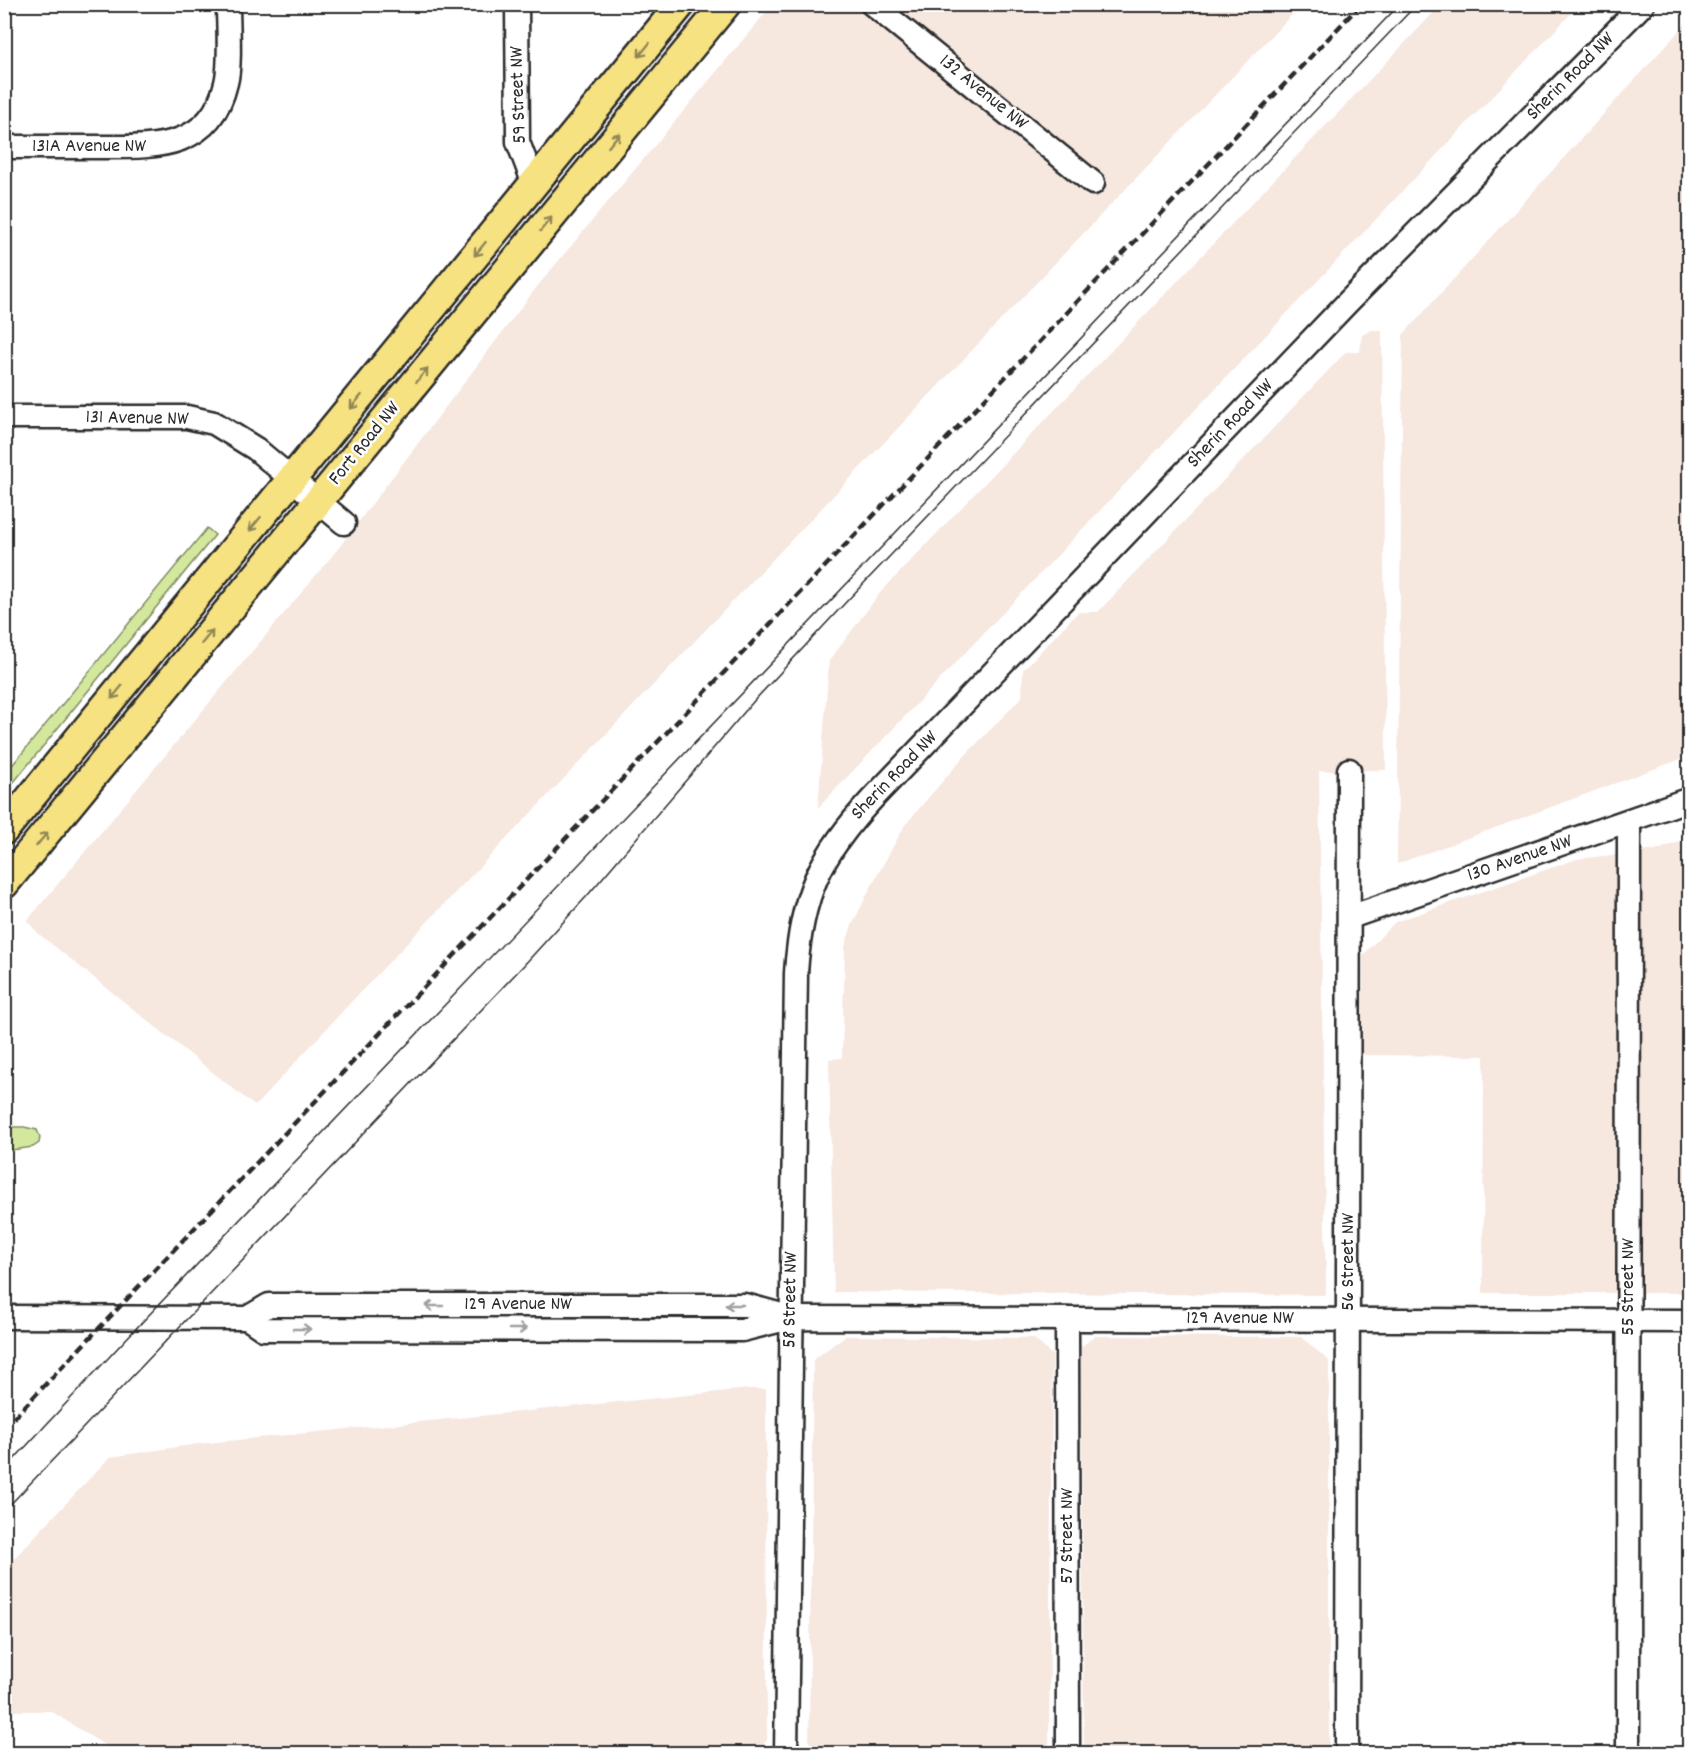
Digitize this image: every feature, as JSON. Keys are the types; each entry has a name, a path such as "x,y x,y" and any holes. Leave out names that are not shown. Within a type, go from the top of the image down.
{"main road":[{"name":"Fort Road NW","path":"4,830 681,4"},
{"name":"Fort Road NW","path":"4,884 726,4"}],"street":[{"name":"131A Avenue NW","path":"4,147 154,147 181,140 205,124 216,110 227,81 228,4"},
{"name":"59 Street NW","path":"517,4 518,142 534,184"},
{"name":"132 Avenue NW","path":"872,4 1093,183"},
{"name":"Sherin Road NW","path":"829,852 849,824 873,798 1347,303 1642,4"},
{"name":"131 Avenue NW","path":"4,417 187,417 214,423 256,448 344,523"},
{"name":"56 Street NW","path":"1347,1754 1349,770"},
{"name":"130 Avenue NW","path":"1350,917 1689,799"},
{"name":"55 Street NW","path":"1628,1754 1629,821"},
{"name":"58 Street NW","path":"786,1754 790,1318 797,951 805,908 818,873 829,852"},
{"name":"129 Avenue NW","path":"4,1317 247,1318 269,1305 745,1305 790,1318 1689,1321"},
{"name":"57 Street NW","path":"1067,1319 1068,1754"}],"shaded area":[{"path":"1442,4 1579,5 818,808 829,661 880,593"},
{"path":"772,5 1301,5 352,1001 255,1106 39,934 27,921 337,550 536,288"},
{"path":"1689,20 1689,756 1397,864 1403,335"},
{"path":"1372,330 1382,330 1386,770 1319,771 1326,1295 834,1292 829,1059 842,1058 845,947 852,925 905,825 960,761 1022,697 1023,670 1078,612 1098,612 1346,352 1360,352 1362,335"},
{"path":"1689,838 1689,1293 1483,1293 1484,1056 1362,1055 1363,955 1395,922 1577,859 1658,850"},
{"path":"845,1336 1033,1338 1052,1355 1049,1751 1047,1753 815,1754 809,1746 813,1360"},
{"path":"1095,1336 1301,1337 1329,1361 1329,1753 1084,1753 1081,1347"},
{"path":"766,1389 767,1740 756,1753 123,1753 115,1752 51,1711 5,1711 5,1568 110,1457 198,1444"}],"green space":[{"path":"207,528 215,535 5,793 5,774"},
{"path":"4,1127 24,1127 37,1130 40,1137 39,1143 33,1147 5,1151"}],"tram line":[{"path":"4,1470 125,1340 1400,4"},
{"path":"4,1511 524,965 587,896 753,702 846,602 1417,4"}],"railway":[{"path":"4,1428 1361,4"}]}
